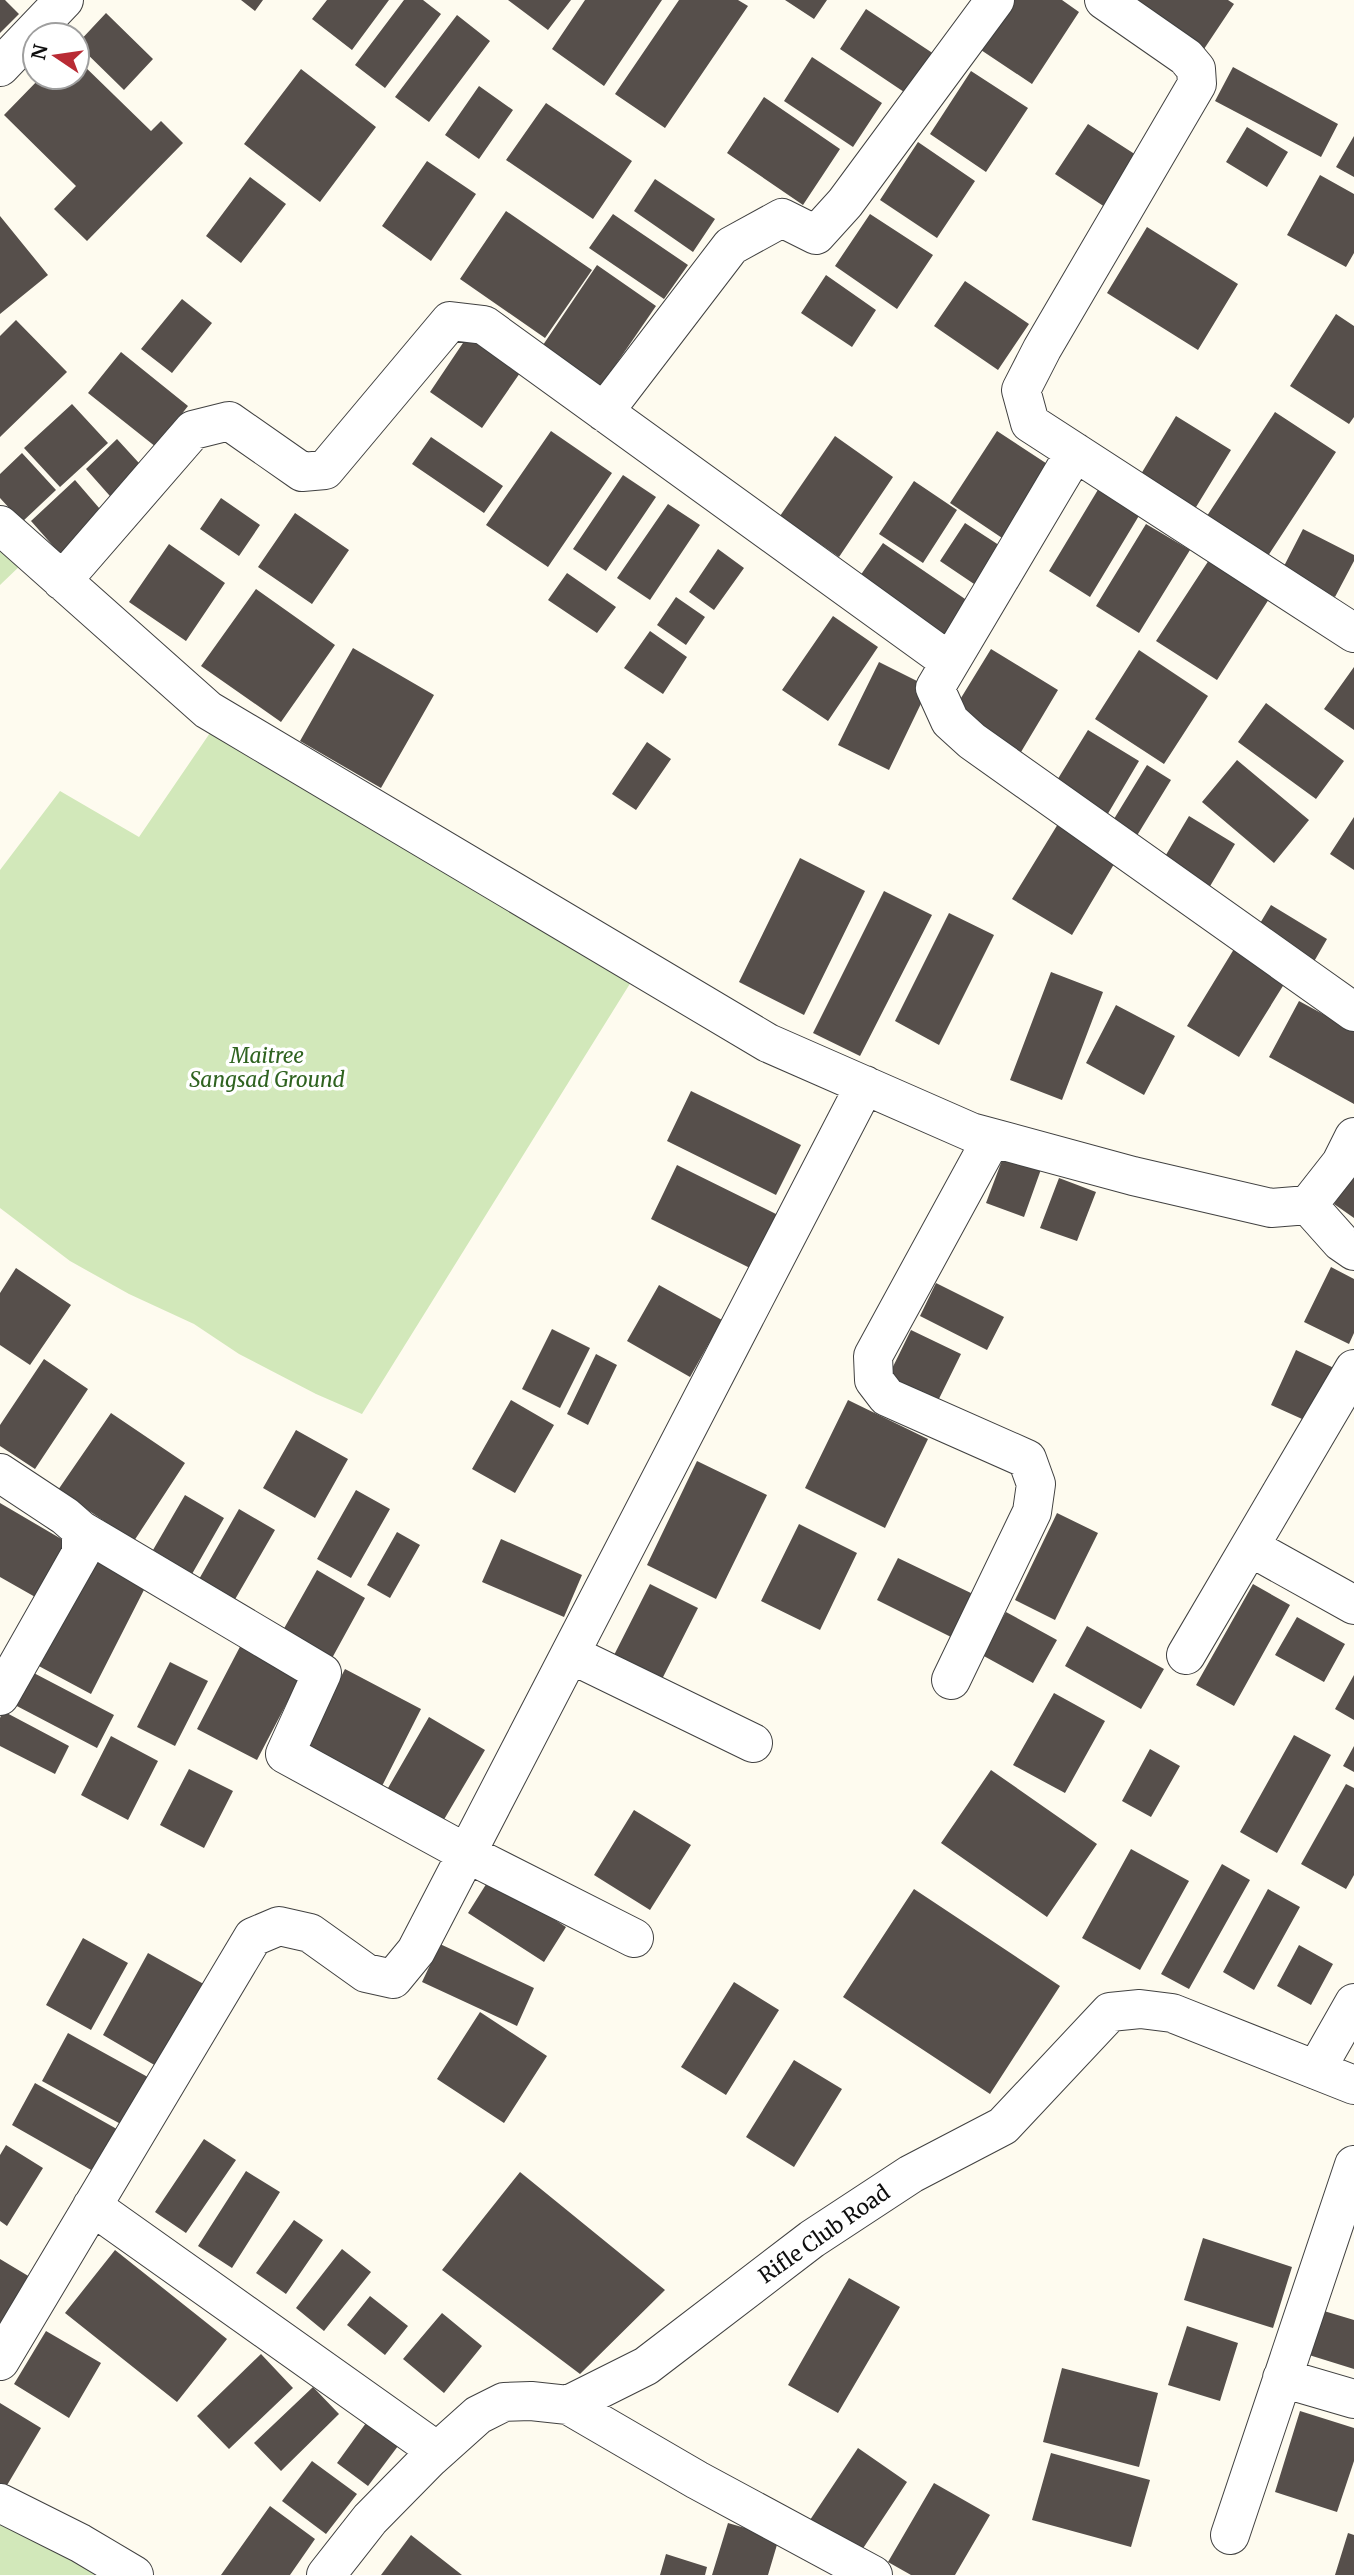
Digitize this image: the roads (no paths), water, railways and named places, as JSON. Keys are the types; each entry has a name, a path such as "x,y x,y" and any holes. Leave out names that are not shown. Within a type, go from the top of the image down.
{"street":[{"path":"0,66 64,0"},
{"path":"604,412 731,246 782,218 816,235 845,203 995,0"},
{"path":"1104,0 1186,57 1196,69 1196,84 1042,349 1021,390 1030,423 1354,633"},
{"path":"62,580 193,430 229,421 302,472 324,470 450,321 484,325 950,662"},
{"path":"1075,452 934,688 950,720 972,741 1354,1012"},
{"path":"0,525 208,710 768,1043 971,1132 1133,1176 1271,1208 1308,1205 1341,1163 1354,1137"},
{"path":"0,2361 253,1937 279,1926 310,1933 366,1973 393,1979 416,1951 865,1086"},
{"path":"951,1680 1032,1512 1036,1484 1027,1459 887,1397 874,1380 873,1356 992,1138"},
{"path":"1308,1205 1342,1242 1354,1251"},
{"path":"1186,1655 1354,1369"},
{"path":"0,1473 65,1516 81,1530 322,1673 285,1754 466,1853 634,1938"},
{"path":"0,1696 81,1553 81,1530"},
{"path":"1250,1547 1354,1605"},
{"path":"570,1654 753,1743"},
{"path":"1316,2070 1354,2003"},
{"name":"Rifle Club Road","path":"568,2406 646,2366 812,2239 911,2174 1003,2126 1110,2012 1140,2009 1172,2014 1354,2085"},
{"path":"1230,2535 1354,2165"},
{"path":"92,2206 437,2451"},
{"path":"1282,2378 1354,2399"},
{"path":"326,2575 370,2519 437,2451 478,2416 504,2402 531,2401 568,2406 696,2480 873,2575"},
{"path":"0,2502 134,2575"}],"park label":[{"name":"Maitree Sangsad Ground","path":"267,1067"}]}
